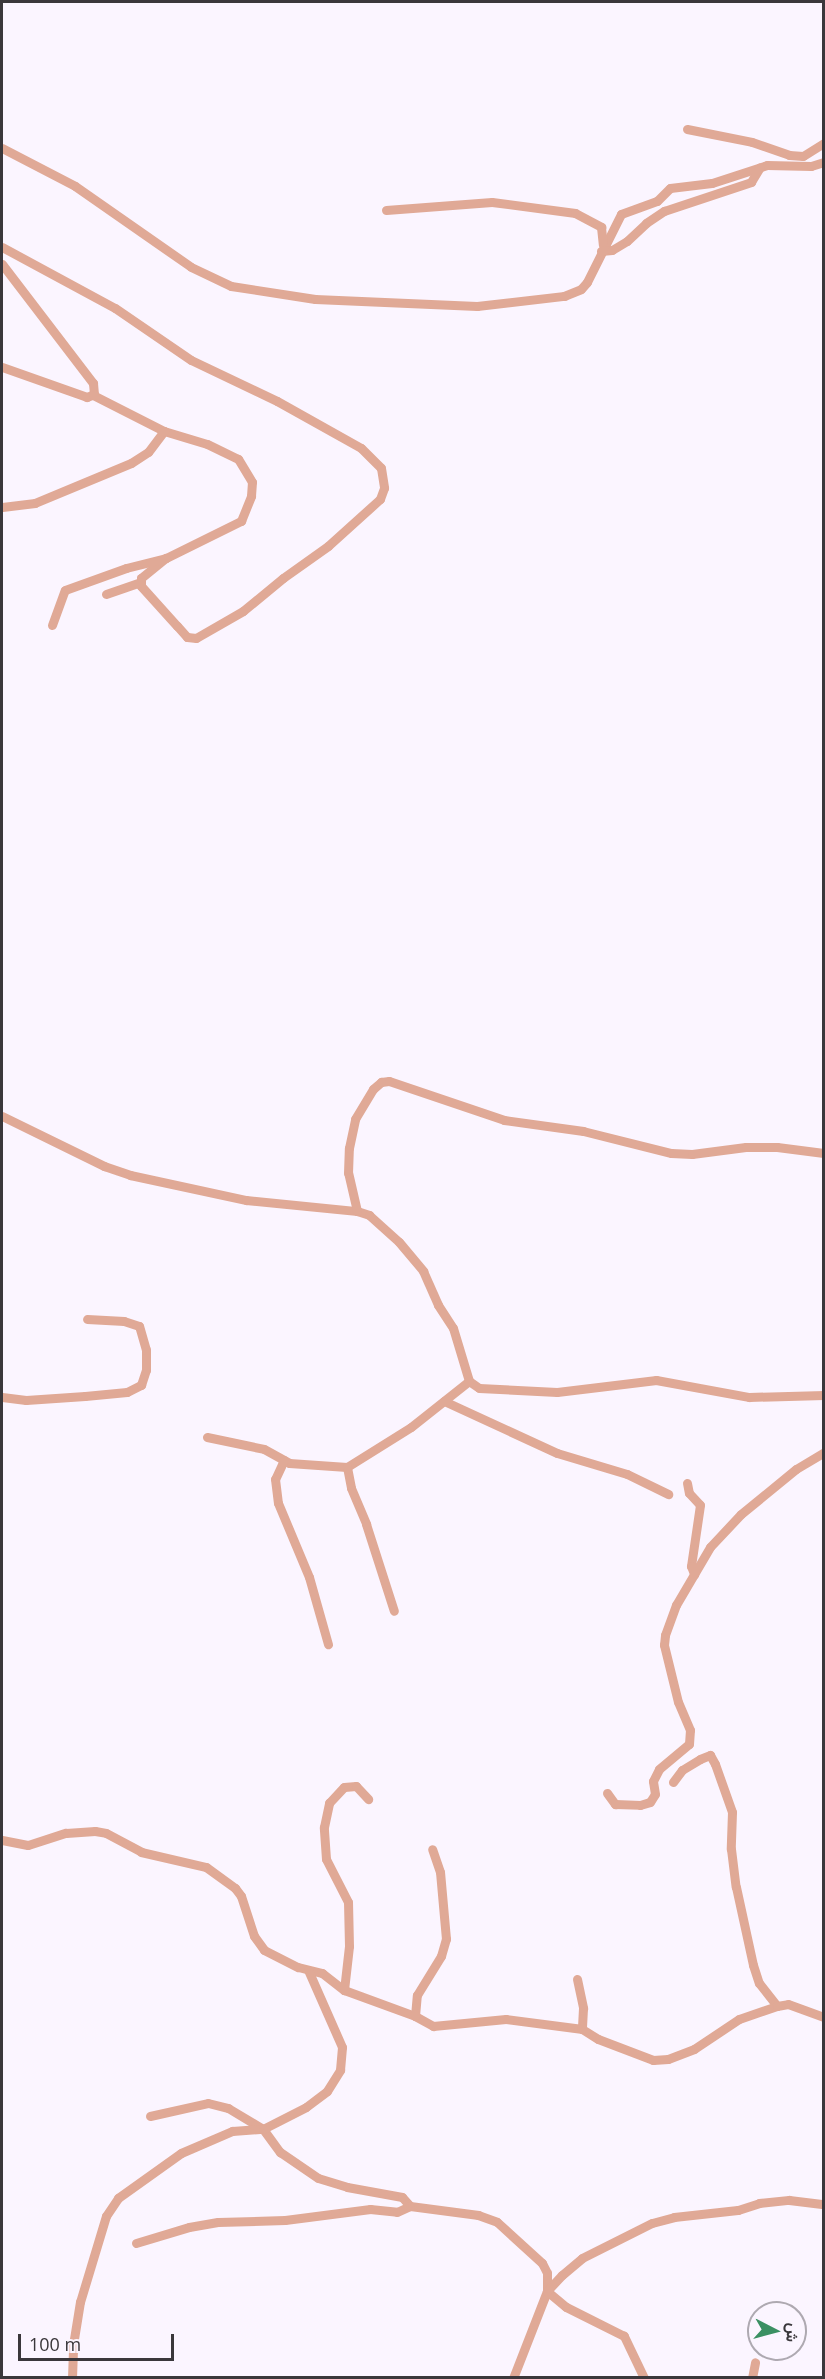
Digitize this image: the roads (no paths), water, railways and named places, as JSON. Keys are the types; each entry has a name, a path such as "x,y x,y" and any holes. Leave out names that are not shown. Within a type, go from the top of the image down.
{"street":[{"path":"687,129 752,142 789,155 803,156 824,143"},
{"path":"2,148 75,186 190,267 231,286 315,299 477,306 564,296 581,289 587,282 621,214 657,201 670,188 712,183 760,167 811,166 824,162"},
{"path":"602,248 612,250 627,241 646,223 664,211 751,182 760,167"},
{"path":"386,210 492,202 575,213 601,227 602,248"},
{"path":"2,247 115,308 191,360 251,387 333,431 361,448 381,468 384,488 380,499 328,546 243,611 204,635 196,638 187,637 140,582"},
{"path":"2,264 93,383 93,395"},
{"path":"2,367 87,397 93,395 164,431 207,444 238,459 252,482 251,496 241,521 166,558 126,568 65,590 52,625"},
{"path":"2,507 46,500 131,463 148,452 164,431"},
{"path":"106,594 140,582 141,578 166,558"},
{"path":"357,1211 348,1173 349,1148 355,1119 373,1089 381,1082 389,1081 504,1120 583,1131 671,1153 692,1154 746,1147 777,1146 824,1153"},
{"path":"2,1116 104,1166 130,1175 246,1200 357,1211 372,1217 395,1238 423,1271 438,1305 453,1328 469,1381 479,1388 557,1392 656,1380 750,1397 824,1395"},
{"path":"2,1397 26,1400 85,1396 127,1392 141,1385 146,1370 146,1350 139,1326 124,1321 87,1319"},
{"path":"207,1437 258,1448 284,1460 326,1467 347,1467 411,1427 469,1381"},
{"path":"444,1401 557,1453 627,1474 668,1494"},
{"path":"607,1793 615,1804 640,1805 650,1802 655,1794 653,1781 659,1769 689,1744 690,1730 678,1702 664,1645 669,1620 714,1542 727,1527 796,1469 824,1452"},
{"path":"284,1460 275,1479 278,1503 309,1577 328,1644"},
{"path":"347,1467 351,1488 366,1524 394,1611"},
{"path":"687,1484 688,1493 700,1504 691,1566 694,1574"},
{"path":"673,1782 682,1770 710,1755 732,1812 731,1849 736,1887 753,1965 759,1983 777,2006"},
{"path":"344,1990 349,1946 348,1902 326,1859 324,1827 329,1803 344,1786 356,1786 368,1799"},
{"path":"2,1840 27,1845 66,1833 95,1831 141,1852 206,1867 235,1888 254,1936 264,1950 308,1970 322,1973 344,1990 415,2016 433,2026 506,2019 582,2029 631,2053 653,2060 668,2059 694,2049 739,2019 777,2006 788,2004 824,2016"},
{"path":"415,2016 417,1995 441,1956 446,1939 440,1872 432,1849"},
{"path":"72,2378 73,2345 80,2302 106,2216 118,2198 162,2164 181,2153 232,2131 263,2128 319,2098 340,2070 342,2047 308,1970"},
{"path":"577,1979 583,2008 582,2029"},
{"path":"150,2116 208,2103 228,2108 263,2128 280,2152 318,2178 347,2187 402,2197 410,2206"},
{"path":"547,2291 582,2258 652,2223 674,2217 738,2210 759,2203 789,2200 824,2204"},
{"path":"136,2243 189,2227 218,2222 285,2220 370,2209 397,2212 410,2206 478,2214 497,2222 542,2263 548,2273 547,2291 513,2378"},
{"path":"547,2291 566,2307 624,2336 644,2378"},
{"path":"752,2378 755,2362"}]}
